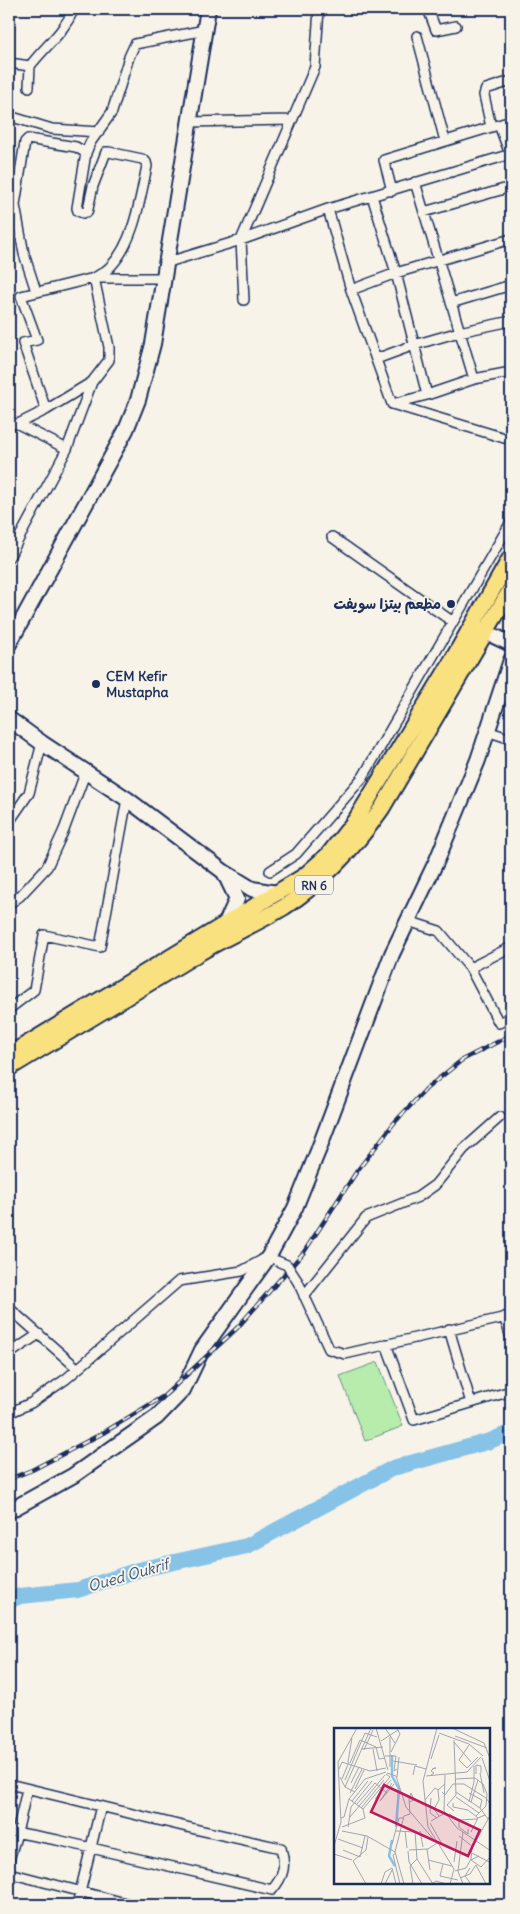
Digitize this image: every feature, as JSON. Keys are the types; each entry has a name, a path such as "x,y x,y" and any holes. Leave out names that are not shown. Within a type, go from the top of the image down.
{"main road":[{"name":"RN 6","path":"9,1068 210,946 277,893 303,877 329,854 357,818 511,557"},
{"name":"RN 6","path":"9,1055 225,925 252,913 283,907 311,887 348,852 382,808 511,589"}],"street":[{"path":"29,86 30,66 67,25 74,9"},
{"path":"9,644 126,430 138,400 153,344 208,9"},
{"path":"244,300 241,240 314,68 319,9"},
{"path":"428,9 436,30 456,26"},
{"path":"94,278 110,267 125,245 136,219 147,166 146,162 142,159 106,152 93,186 87,212 78,211 86,153 90,143 112,112 129,57 135,44 204,30"},
{"path":"417,36 445,141"},
{"path":"9,63 30,66"},
{"path":"165,263 241,240 328,209 511,154 495,126 484,95 486,89 511,81"},
{"path":"9,116 52,128 99,132"},
{"path":"189,122 292,120"},
{"path":"392,191 384,160 511,121"},
{"path":"36,291 24,254 14,205 25,142 28,139 76,147 86,153"},
{"path":"415,182 474,379"},
{"path":"424,212 511,187"},
{"path":"372,196 396,274 427,396"},
{"path":"328,209 352,290 392,404"},
{"path":"352,290 396,274 511,238"},
{"path":"46,410 23,343 38,340 21,296 94,278 163,278"},
{"path":"10,553 67,449 92,382 109,360 109,347 94,278"},
{"path":"451,303 511,285"},
{"path":"376,359 414,345 460,332 511,324"},
{"path":"392,404 427,396 474,379 511,372 511,377"},
{"path":"14,423 46,410 92,382"},
{"path":"392,404 511,440"},
{"path":"14,423 67,449"},
{"path":"270,871 296,854 363,777 453,622 508,536 511,522"},
{"path":"332,538 453,622"},
{"path":"472,626 511,644"},
{"path":"9,1511 74,1475 157,1417 183,1390 202,1350 273,1258 302,1192 392,954 437,860 478,760 511,660"},
{"path":"9,722 127,799 224,872 252,889 277,893"},
{"path":"487,731 511,739"},
{"path":"9,822 29,793 42,743"},
{"path":"9,904 20,896 47,867 64,830 86,771"},
{"path":"9,1009 34,990 44,935 100,947 127,799"},
{"path":"224,872 236,899 252,913"},
{"path":"252,889 252,913"},
{"path":"225,925 236,899"},
{"path":"408,921 439,931 470,968 499,1023 511,1017"},
{"path":"470,968 511,947"},
{"path":"304,1296 366,1218 418,1197 435,1185 464,1149 500,1117"},
{"path":"9,1413 31,1404 66,1379 179,1281 242,1271 273,1258 287,1265 298,1282 329,1349 346,1354 508,1317 511,1337"},
{"path":"9,1308 77,1368"},
{"path":"449,1329 471,1403"},
{"path":"9,1354 39,1334"},
{"path":"386,1344 414,1420 511,1391"},
{"path":"9,1784 281,1848 284,1860 281,1880 272,1890 13,1832"},
{"path":"9,1860 13,1832 27,1789"},
{"path":"77,1905 101,1806"},
{"path":"9,1873 133,1905"}],"green space":[{"path":"378,1362 403,1426 365,1441 340,1376"}],"waterway":[{"name":"Oued Oukrif","path":"9,1601 20,1596 78,1590 138,1570 247,1546 393,1468 490,1441 511,1432"}],"railway":[{"path":"9,1479 32,1470 103,1433 164,1396 237,1328 304,1252 357,1171 394,1123 427,1088 462,1060 511,1035"}],"place":[{"name":"مطعم بيتزا سويفت","path":"451,604"},
{"name":"CEM Kefir Mustapha","path":"96,684"}]}
